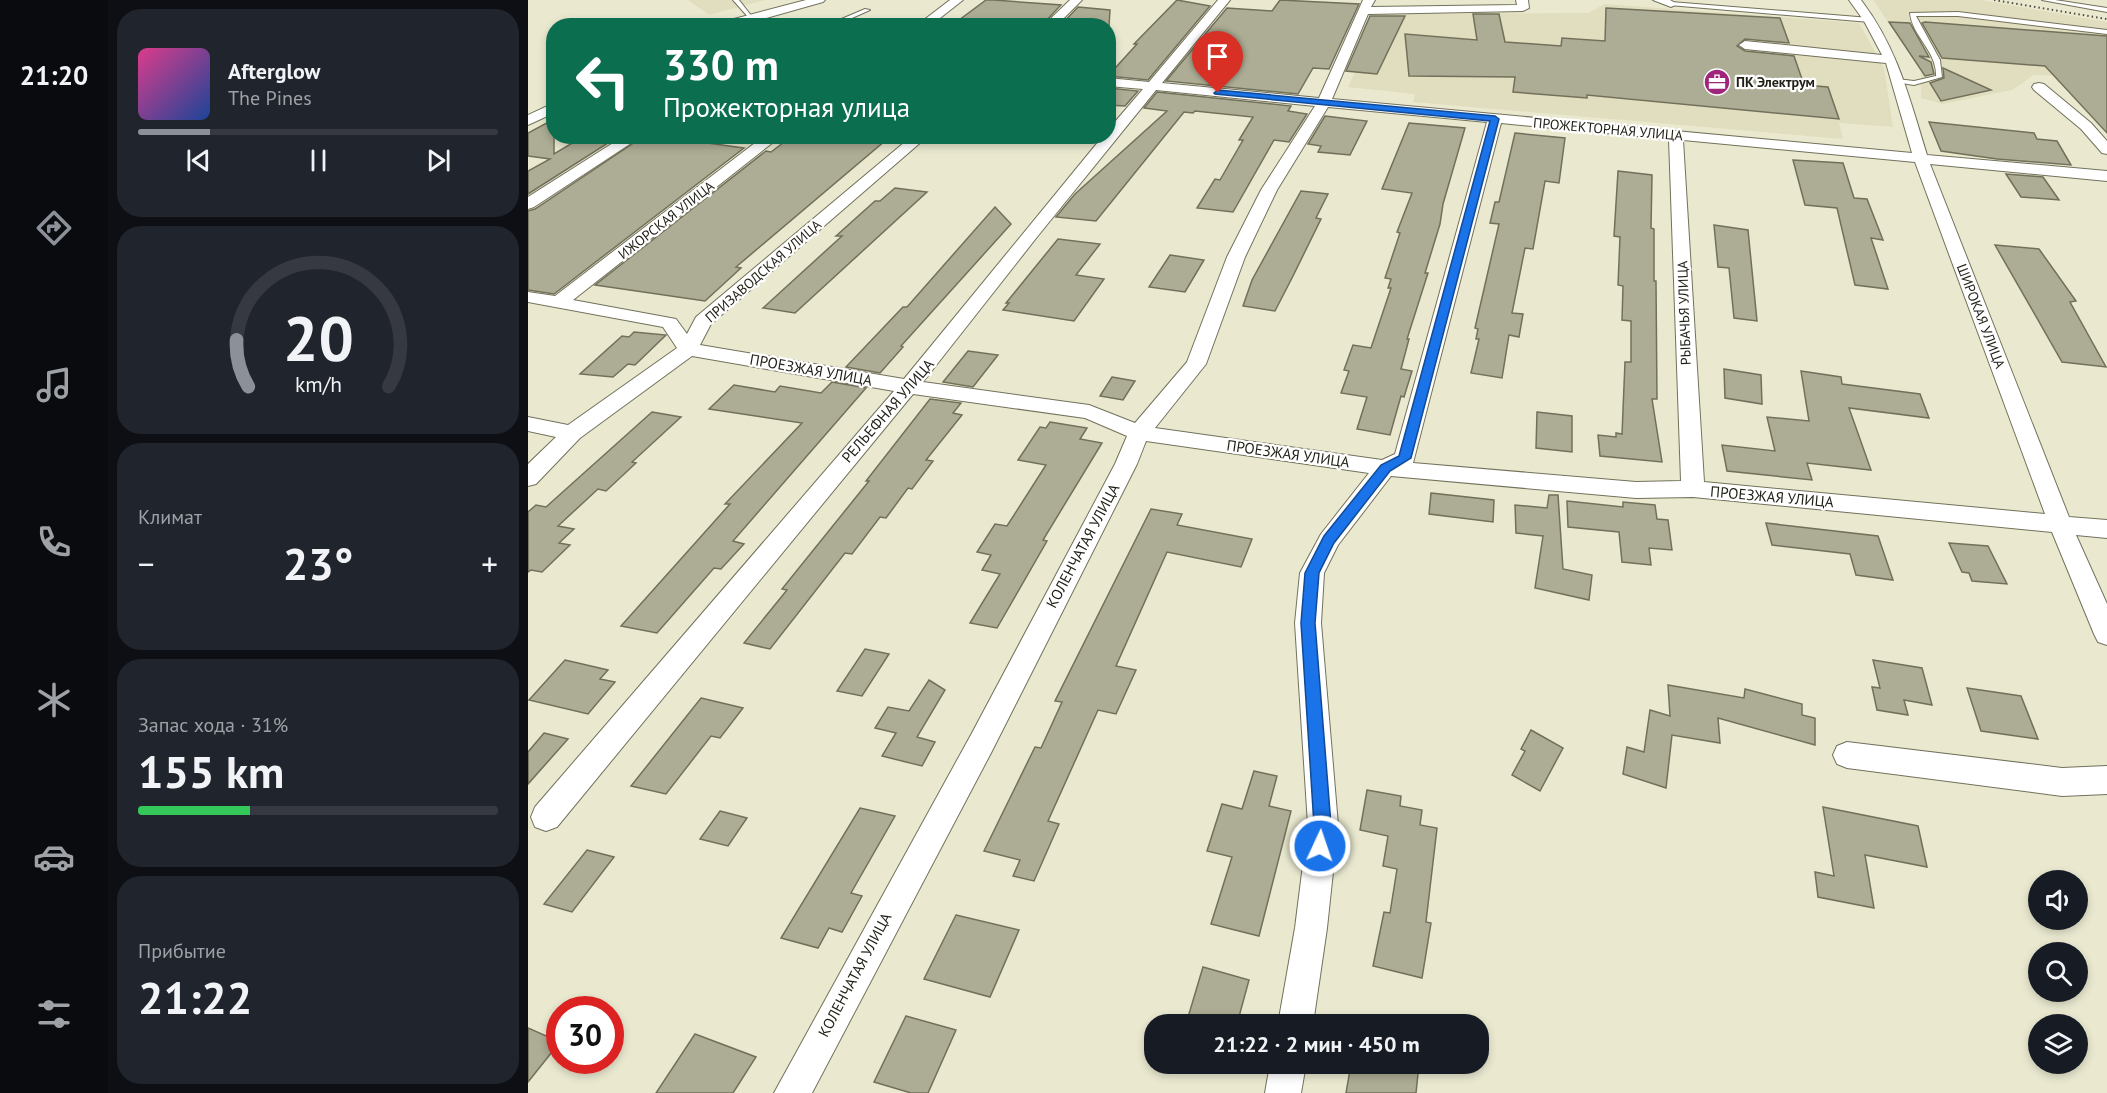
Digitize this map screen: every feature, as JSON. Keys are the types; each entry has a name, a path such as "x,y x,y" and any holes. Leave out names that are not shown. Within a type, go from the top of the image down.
{"street":[{"path":"751,17 819,0"},
{"path":"933,18 957,0"},
{"path":"1057,18 1076,0"},
{"name":"РЕЛЬЕФНАЯ УЛИЦА","path":"1116,132 1224,0"},
{"path":"1659,0 1671,4"},
{"name":"ШИРОКАЯ УЛИЦА","path":"1856,0 1870,20 1891,60 1921,159 2060,524 2107,634"},
{"path":"1366,5 1523,4"},
{"name":"КОЛЕНЧАТАЯ УЛИЦА","path":"792,1093 982,742 1126,464 1139,433 1196,364 1236,258 1269,190 1323,103 1366,5"},
{"path":"1744,45 1891,60"},
{"name":"ПРОЖЕКТОРНАЯ УЛИЦА","path":"1116,83 2107,176"},
{"path":"2038,87 2086,126 2107,150"},
{"path":"528,105 546,100"},
{"path":"528,121 546,111"},
{"path":"1297,1014 1311,928 1323,825 1308,623 1312,573 1329,540 1385,468 1405,458 1495,119"},
{"name":"РЫБАЧЬЯ УЛИЦА","path":"1676,136 1692,489"},
{"path":"528,204 622,144"},
{"name":"ИЖОРСКАЯ УЛИЦА","path":"558,303 764,144"},
{"name":"ПРИЗАВОДСКАЯ УЛИЦА","path":"528,478 572,433 688,349 703,321 912,144"},
{"name":"РЕЛЬЕФНАЯ УЛИЦА","path":"546,817 841,465 910,387 1032,233 1106,144"},
{"path":"528,297 669,323 688,349"},
{"name":"ПРОЕЗЖАЯ УЛИЦА","path":"688,349 910,387 1089,412 1139,433 1385,468 1636,490 1692,489 2107,529"},
{"path":"528,424 572,433"},
{"path":"1847,755 2062,782 2107,780"},
{"path":"1283,1093 1286,1074"}],"lane":[{"path":"735,0 751,17"},
{"path":"2045,0 2107,10"},
{"path":"1671,4 1870,20"},
{"path":"848,18 867,10"},
{"path":"1897,81 1914,83 1939,77 1940,70 1936,58 1914,24 1912,14 1958,14 2107,32"}],"shaded area":[{"path":"688,0 765,0 709,15"},
{"path":"1873,0 1981,0 2107,22 2107,77 2034,75 2012,90 1943,104 1921,98 1921,70"},
{"path":"1605,4 1859,23 1884,68 1893,127 1839,123 1843,139 1413,102 1415,94 1348,87 1382,14 1588,13"}],"building":[{"path":"986,0 1061,5 1049,18 962,18"},
{"path":"1177,0 1210,6 1148,80 1116,77 1116,67 1137,44 1134,44"},
{"path":"1280,0 1359,4 1329,69 1313,68 1298,94 1166,81 1227,8 1272,11"},
{"path":"1078,7 1110,10 1110,18 1068,18"},
{"path":"1606,8 1780,18 1789,43 1745,39 1737,46 1745,51 1794,56 1804,85 1828,87 1839,119 1587,95 1587,98 1513,92 1515,77 1409,76 1405,34 1477,40 1473,14 1499,14 1505,42 1561,46 1562,38 1605,41"},
{"path":"1370,16 1405,16 1377,74 1346,71"},
{"path":"1889,22 1910,23 1929,57 1919,56 1931,62 1934,74 1925,76"},
{"path":"1922,23 2107,36 2107,133 2045,66 1942,58"},
{"path":"1943,68 1991,90 1941,101 1930,83 1944,78"},
{"path":"1116,89 1138,91 1125,106 1116,105"},
{"path":"1157,92 1291,106 1288,111 1307,114 1289,142 1274,140 1233,212 1197,208 1215,179 1220,180 1243,140 1239,140 1253,117 1195,111 1193,113 1184,112 1096,221 1056,217 1075,194 1167,111 1144,108"},
{"path":"1325,116 1367,121 1350,155 1318,152 1321,146 1308,144"},
{"path":"1929,122 2034,133 2037,139 2057,141 2071,165 1997,159 1941,151"},
{"path":"546,123 546,144 554,144 554,154 571,144 606,144 528,194 528,171 550,159 528,156 528,133"},
{"path":"1409,123 1465,128 1425,273 1428,273 1407,339 1409,339 1401,369 1412,371 1404,397 1401,396 1390,435 1357,429 1367,397 1341,393 1349,371 1344,370 1353,345 1371,348 1391,288 1388,288 1391,279 1385,278 1400,233 1397,232 1412,193 1382,189"},
{"path":"1515,133 1565,138 1559,183 1545,181 1533,249 1525,248 1512,313 1523,314 1519,337 1509,335 1502,378 1471,373 1479,339 1476,339 1478,329 1475,328 1499,224 1490,223 1495,202 1499,202"},
{"path":"632,144 715,144 744,148 554,294 528,290 528,211 535,209"},
{"path":"782,144 881,144 736,267 741,268 705,301 595,285 766,151 771,152"},
{"path":"1793,160 1843,163 1854,198 1867,199 1883,240 1871,238 1888,289 1855,285 1837,208 1805,205"},
{"path":"1618,171 1652,175 1651,228 1654,229 1654,281 1656,281 1657,399 1652,399 1662,462 1600,456 1598,435 1616,437 1616,433 1622,434 1625,362 1631,362 1631,321 1622,320 1623,286 1618,285 1620,237 1614,236"},
{"path":"2006,174 2043,177 2059,200 2021,197"},
{"path":"895,188 927,192 795,313 763,308 842,236 836,236 875,201 880,201"},
{"path":"1301,191 1328,194 1316,218 1321,219 1293,276 1275,311 1243,306 1252,280"},
{"path":"995,207 1011,224 901,346 903,347 880,373 846,367 903,307 907,307"},
{"path":"1714,225 1748,230 1757,321 1734,318 1729,268 1718,267"},
{"path":"1058,239 1100,244 1076,275 1104,279 1074,321 1003,310 1009,303 1006,303"},
{"path":"1995,245 2039,249 2076,301 2070,302 2106,367 2062,362"},
{"path":"1170,255 1204,260 1185,292 1149,287"},
{"path":"634,332 666,335 635,365 628,364 613,377 580,374 622,336 629,337"},
{"path":"968,351 998,355 973,387 943,382"},
{"path":"1724,369 1761,375 1762,404 1725,398"},
{"path":"1801,371 1841,377 1842,384 1920,394 1929,418 1849,408 1871,470 1807,463 1812,480 1727,471 1722,445 1775,451 1767,417 1809,421"},
{"path":"1112,377 1135,381 1123,400 1100,396"},
{"path":"832,382 866,388 733,541 744,544 721,569 714,568 657,633 621,626 730,504 725,504 802,423 709,409 734,385 775,392 780,386 821,393"},
{"path":"930,399 961,403 953,413 962,415 926,460 933,461 912,489 908,488 886,518 880,517 852,554 845,553 770,649 744,643 787,590 782,589 869,481 866,481"},
{"path":"652,412 681,417 632,462 636,463 606,491 598,489 558,526 574,529 559,543 570,545 542,572 531,570 528,572 528,512 536,505 546,507"},
{"path":"1537,412 1572,416 1572,452 1536,448"},
{"path":"1050,422 1087,428 1080,439 1102,443 1043,540 1047,541 997,628 970,623 1000,574 982,570 991,555 977,552 995,524 1007,526 1046,465 1018,460 1040,427 1046,428"},
{"path":"1431,493 1494,500 1493,522 1429,514"},
{"path":"1549,495 1558,495 1563,569 1592,575 1589,600 1535,588 1543,536 1516,533 1515,505 1547,508"},
{"path":"1567,501 1623,507 1623,502 1655,505 1657,519 1668,520 1672,550 1649,548 1651,565 1622,562 1619,532 1568,527"},
{"path":"1151,509 1182,514 1177,525 1252,539 1241,567 1167,552 1116,666 1136,670 1116,714 1098,710 1048,821 1059,824 1034,881 1013,876 1020,860 984,851 1035,747 1041,748 1062,702 1055,701"},
{"path":"1766,523 1878,536 1893,580 1856,575 1850,554 1772,545"},
{"path":"1949,543 1988,546 2007,584 1972,581 1969,573 1962,572"},
{"path":"865,649 889,654 862,696 837,691"},
{"path":"565,660 608,670 600,679 615,682 588,714 529,700"},
{"path":"1873,660 1922,668 1932,705 1904,700 1908,715 1877,710 1872,687 1880,688"},
{"path":"929,680 945,690 917,737 935,742 922,766 882,756 896,733 875,728 888,707 909,711"},
{"path":"1668,685 1744,698 1745,689 1802,704 1802,715 1815,718 1815,745 1718,718 1720,743 1672,735 1666,788 1623,774 1627,747 1644,752 1650,710 1670,716"},
{"path":"1967,688 2021,696 2038,739 1981,731"},
{"path":"701,698 743,708 720,738 711,736 666,794 631,786"},
{"path":"1531,730 1563,748 1540,791 1512,775 1525,751 1521,749"},
{"path":"544,733 568,739 528,784 528,752"},
{"path":"1254,771 1277,776 1269,806 1291,811 1259,936 1211,924 1232,857 1207,851 1222,804 1242,809"},
{"path":"1367,790 1401,796 1400,806 1422,810 1420,825 1437,828 1426,922 1431,923 1422,978 1373,966 1384,912 1390,913 1397,869 1383,866 1388,836 1360,830"},
{"path":"1823,807 1918,826 1927,867 1865,855 1874,908 1818,897 1815,872 1834,876"},
{"path":"860,808 895,816 851,893 862,896 842,932 829,928 818,948 781,938"},
{"path":"720,811 747,818 728,846 700,839"},
{"path":"587,850 614,857 572,912 544,904"},
{"path":"956,915 1019,930 990,997 924,979"},
{"path":"1203,967 1249,980 1240,1014 1189,1014"},
{"path":"906,1016 956,1030 928,1093 911,1093 874,1082"},
{"path":"528,1028 546,1036 546,1060 528,1082"},
{"path":"695,1034 756,1057 733,1093 656,1093"},
{"path":"1349,1074 1418,1074 1416,1093 1346,1093"}],"railway":[{"path":"1994,0 2107,19"}],"place":[{"name":"ПК Электрум","path":"1717,82"}],"route":[{"path":"1218,93 1495,119 1405,458 1385,468 1329,540 1312,573 1308,623 1323,825 1320,846"}]}
